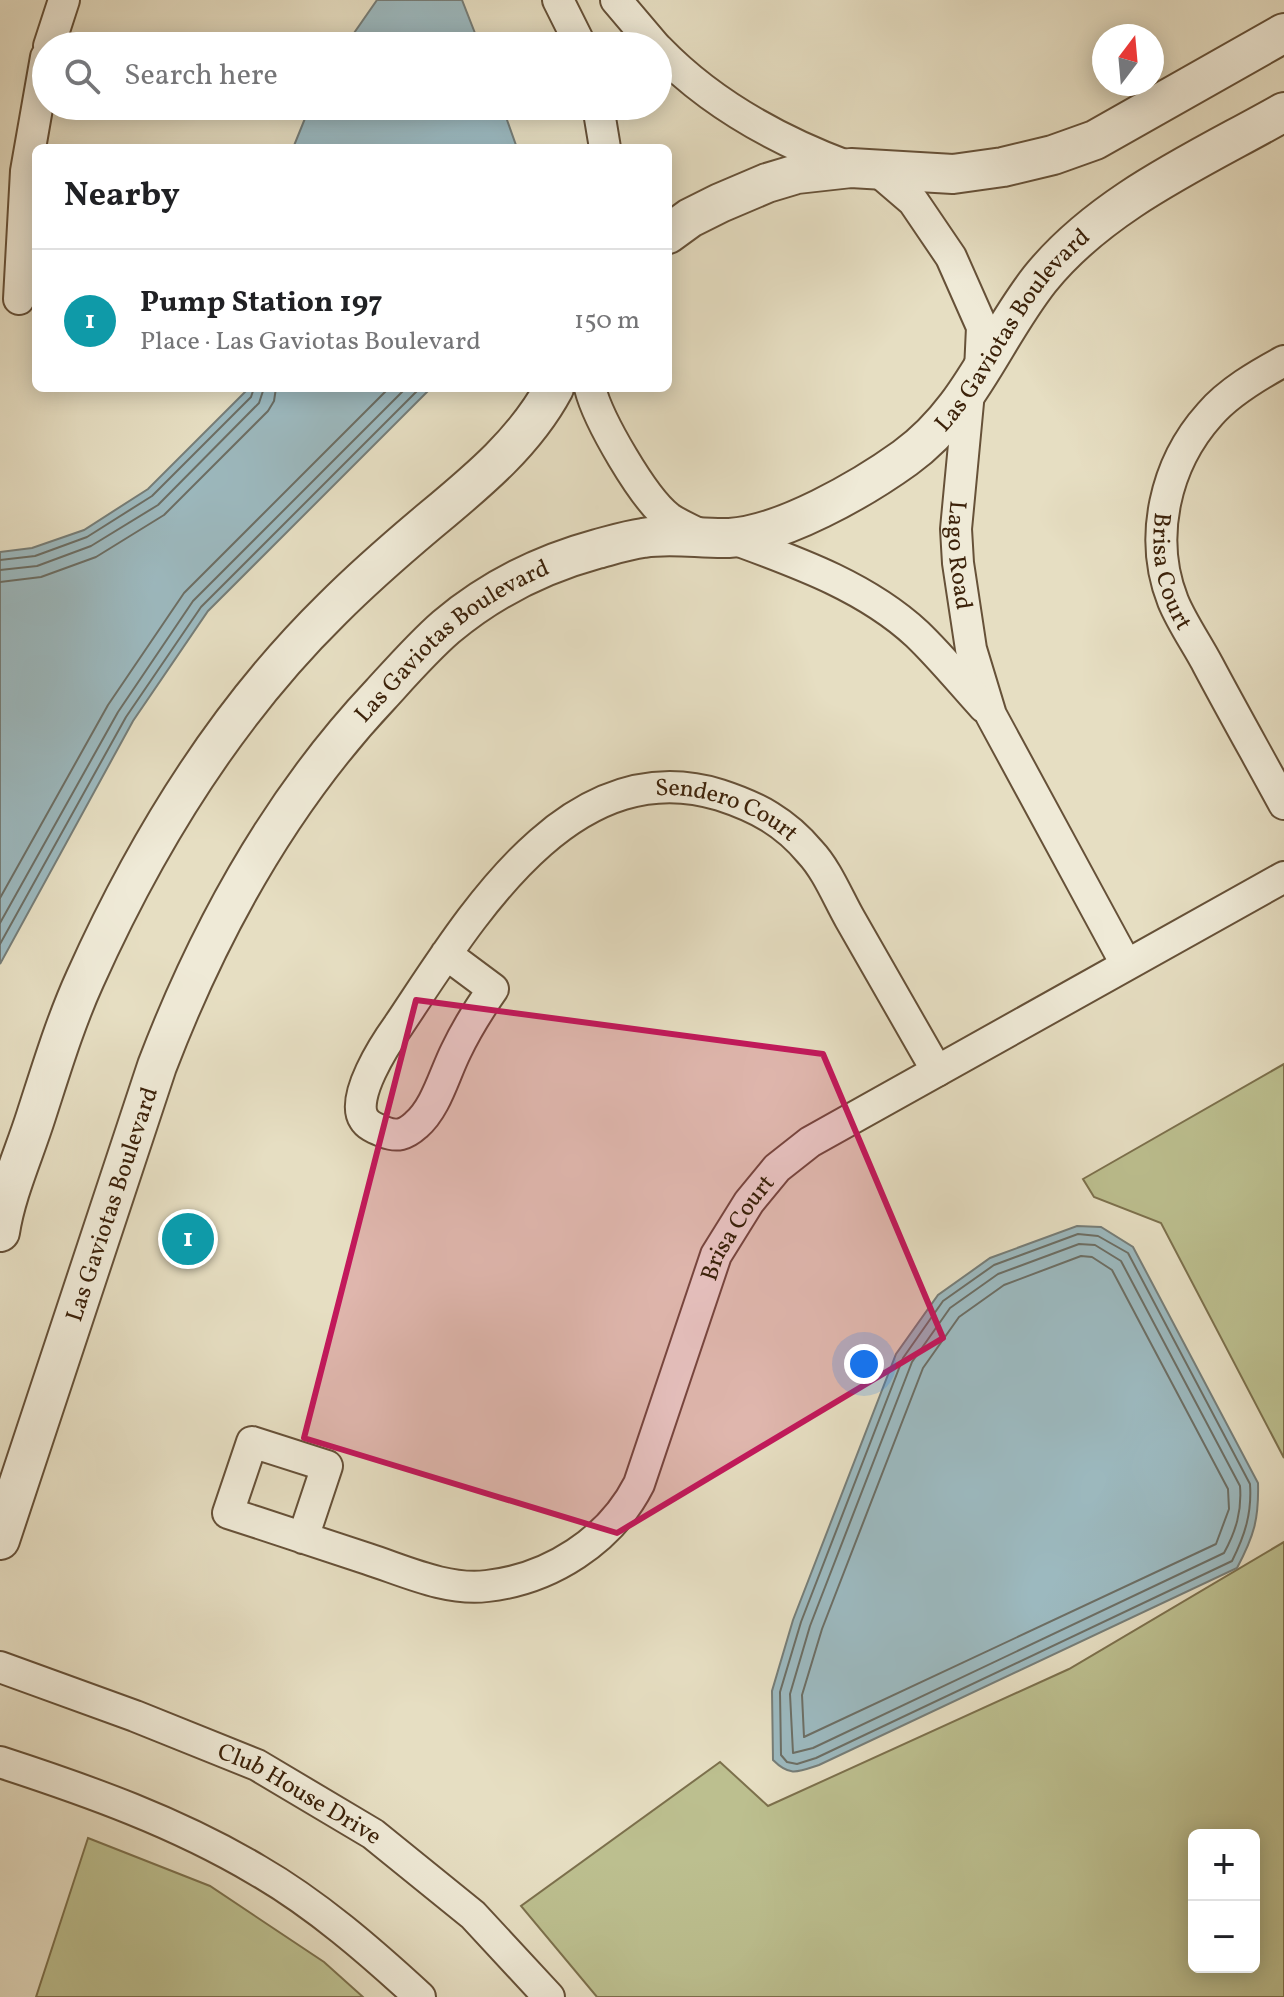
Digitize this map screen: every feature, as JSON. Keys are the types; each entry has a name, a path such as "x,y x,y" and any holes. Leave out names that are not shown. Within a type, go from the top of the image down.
{"street":[{"path":"54,32 64,0"},
{"path":"558,0 574,32"},
{"name":"Lago Road","path":"616,0 643,32"},
{"path":"672,231 690,218 767,183 797,174 864,169 953,174 1003,167 1053,155 1095,140 1284,33"},
{"name":"Lago Road","path":"672,65 686,79 799,149 864,169 913,201 951,257 982,327 956,529 971,649 991,715 1126,964"},
{"name":"Las Gaviotas Boulevard","path":"0,1540 179,1006 232,901 305,783 350,727 446,627 506,585 549,563 645,537 717,537 763,530 807,514 857,490 908,456 946,422 1039,280 1077,241 1143,192 1284,112"},
{"path":"19,299 26,171 35,120"},
{"path":"600,120 604,144"},
{"name":"Brisa Court","path":"1284,361 1241,387 1211,412 1185,446 1161,519 1160,539 1173,601 1284,804"},
{"path":"0,1232 57,1050 84,981 118,910 196,773 232,721 328,612 371,570 511,448 544,407 552,392"},
{"name":"Lago Road","path":"592,392 604,423 653,501 669,517 717,537 815,570 885,610 916,634 991,715"},
{"name":"Sendero Court","path":"446,954 493,989 457,1049 426,1116 406,1133 395,1136 373,1128 364,1119 360,1099 372,1071 391,1036 446,954 512,870 562,824 603,800 655,788 680,787 705,791 769,814 813,854 937,1071"},
{"name":"Brisa Court","path":"303,1538 442,1583 486,1586 547,1571 590,1544 610,1527 639,1484 716,1255 749,1202 777,1168 810,1142 1284,877"},
{"name":"Club House Drive","path":"0,1667 257,1765 373,1834 473,1915 549,1997"},
{"path":"0,1762 118,1801 258,1870 316,1909 420,1997"}],"highlighted area":[{"path":"416,1000 823,1054 943,1338 617,1533 304,1438"}],"green space":[{"path":"1284,1064 1284,1458 1161,1223 1094,1197 1083,1179"},
{"path":"1284,1542 1284,1997 597,1997 521,1906 720,1762 768,1806 1069,1669"},
{"path":"88,1838 210,1886 324,1962 363,1997 36,1997"}],"water":[{"path":"377,0 462,0 475,32 355,32"},
{"path":"304,120 507,120 516,144 295,144"},
{"path":"245,392 427,392 208,611 133,721 0,964 0,552 32,548 84,530 148,489"},
{"path":"1077,1226 1101,1227 1133,1247 1258,1483 1254,1527 1237,1568 819,1765 800,1771 784,1769 773,1760 772,1691 793,1620 896,1354 938,1295 990,1258"}],"place":[{"name":"Pump Station 197","path":"188,1239"}]}
